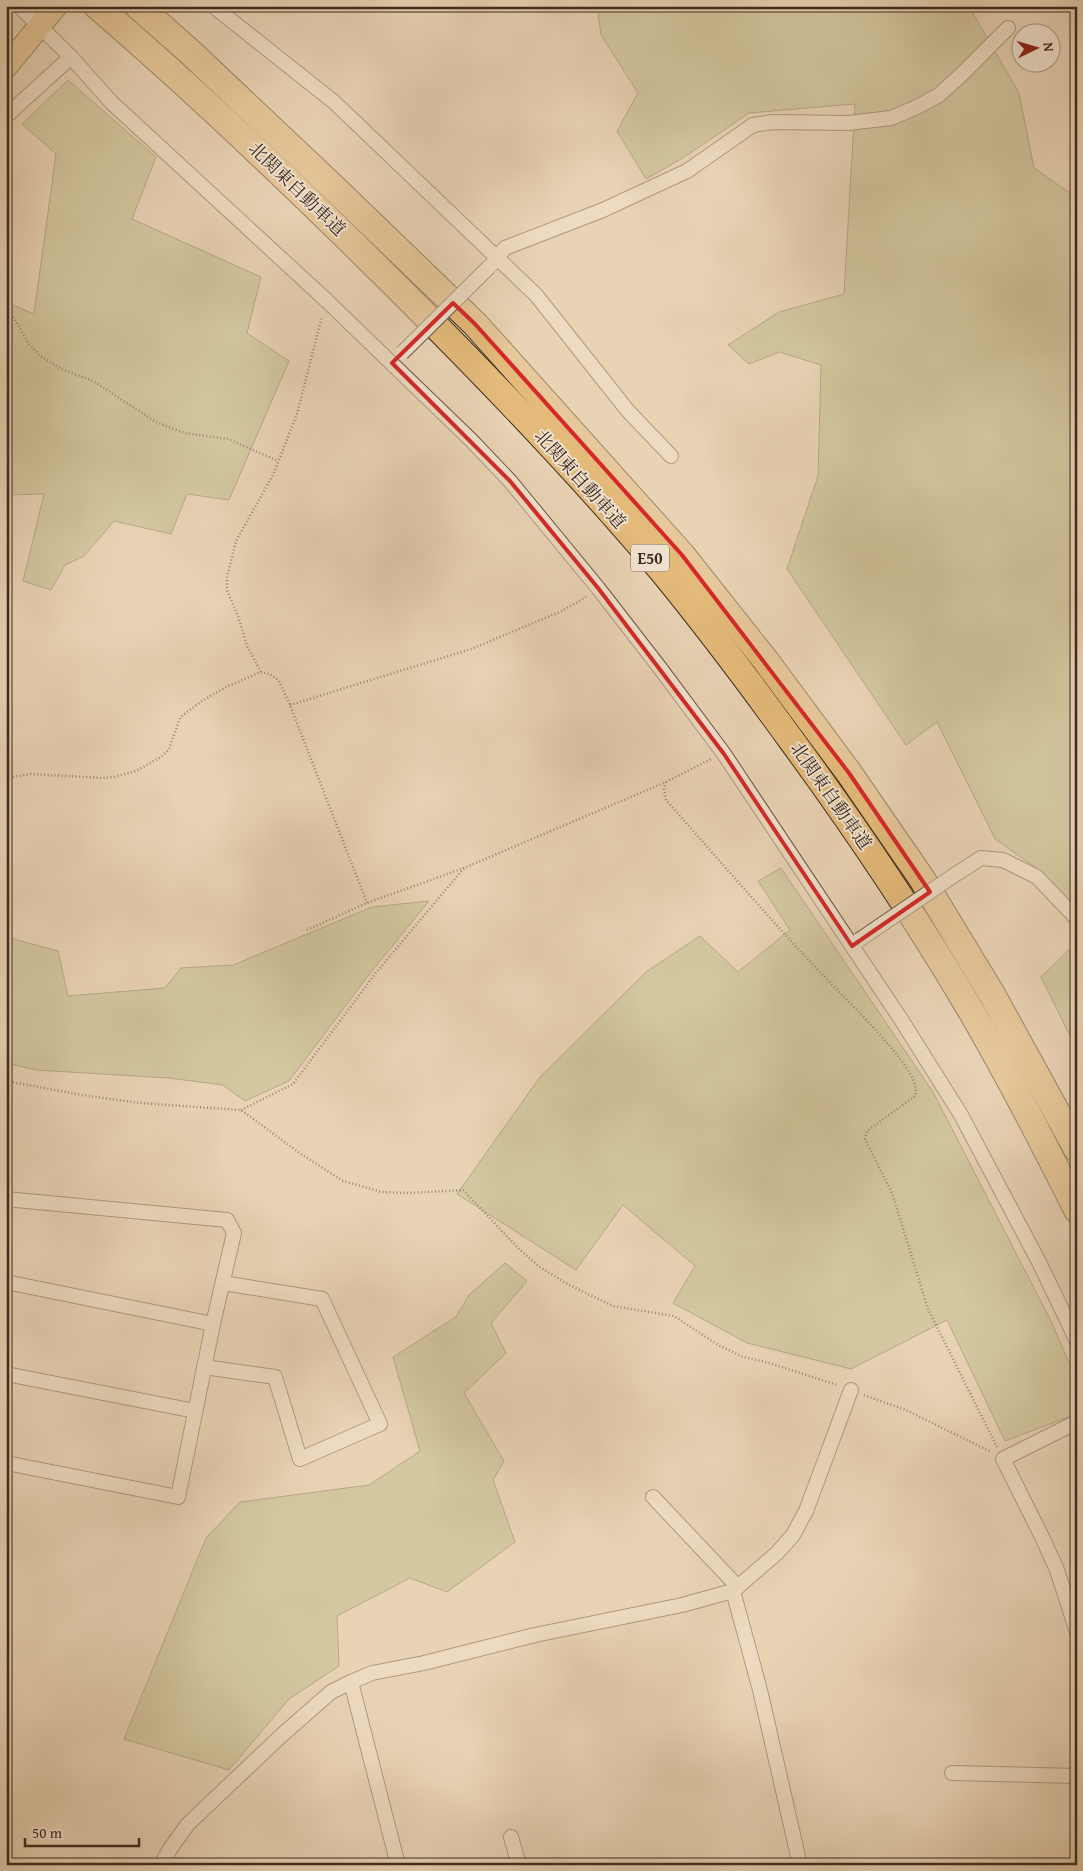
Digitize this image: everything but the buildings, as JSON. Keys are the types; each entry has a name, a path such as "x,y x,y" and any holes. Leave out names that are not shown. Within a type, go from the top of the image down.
{"highway":[{"name":"北関東自動車道","path":"97,6 170,69 344,234 453,343 562,458 662,572 747,679 827,788 898,893 971,1010 1040,1136 1077,1210"},
{"name":"北関東自動車道","path":"138,6 262,119 474,324 682,555 766,661 848,773 922,879 993,996 1077,1149"}],"main road":[{"path":"6,67 48,16"}],"street":[{"path":"19,6 48,16 71,58 111,102 326,300 397,358 510,481 598,588 724,754 855,943 961,1115 1039,1262 1077,1341"},
{"path":"213,6 334,102 451,215 493,262 536,295 628,411 671,456"},
{"path":"397,358 505,248 603,210 687,171 753,125 772,122 857,122 891,118 917,107 939,95 1008,28"},
{"path":"6,116 71,58"},
{"path":"855,943 981,858 1003,860 1038,877 1077,920"},
{"path":"6,1199 226,1220 234,1233 213,1324 178,1497 6,1463"},
{"path":"6,1282 213,1324"},
{"path":"204,1367 274,1378 300,1459 380,1424 322,1299 223,1283"},
{"path":"6,1374 195,1411"},
{"path":"161,1865 188,1824 324,1698 331,1692 351,1682 372,1673 424,1663 535,1635 682,1605 736,1589 777,1553 794,1535 806,1511 851,1390"},
{"path":"1077,1422 1003,1459 1043,1539 1056,1570 1077,1632"},
{"path":"653,1497 736,1589 800,1865"},
{"path":"351,1682 398,1865"},
{"path":"952,1773 1077,1776"},
{"path":"512,1837 520,1865"}],"path":[{"path":"261,672 247,646 238,616 227,590 226,577 236,541 273,475 297,414 326,300"},
{"path":"6,309 29,344 39,355 61,369 93,381 156,422 184,433 228,440 278,461"},
{"path":"290,705 472,649 562,610 582,600 598,588"},
{"path":"6,778 31,774 102,778 136,771 161,757 169,749 180,718 202,701 226,687 261,672 270,674 279,682 290,705 367,903"},
{"path":"307,930 367,903 464,868 666,782 724,754"},
{"path":"666,782 664,789 666,800 790,940 863,1015 899,1058 914,1081 917,1090 915,1096 868,1131 865,1139 892,1193 928,1309 1003,1459"},
{"path":"6,1081 82,1095 140,1103 242,1110 293,1084 375,974 464,868"},
{"path":"242,1110 301,1154 343,1181 382,1192 408,1193 463,1190 499,1229 540,1267 594,1298 613,1306 674,1316 718,1345 743,1357 766,1362 906,1410 1003,1459"}],"highlighted area":[{"path":"453,303 475,324 682,555 849,773 930,892 852,946 724,754 598,588 510,481 392,363"}],"green space":[{"path":"597,6 969,6 1019,93 1034,168 1077,198 1077,911 1042,872 995,839 937,722 906,745 787,569 818,476 821,365 779,352 749,364 728,345 779,312 844,294 855,104 749,113 683,158 646,179 617,131 638,93 601,35"},
{"path":"68,80 156,157 132,219 261,277 247,333 289,361 229,500 187,494 171,534 114,521 84,556 65,565 51,590 23,581 44,494 6,495 6,302 34,314 56,154 22,124"},
{"path":"781,868 933,1092 1051,1321 1077,1381 1077,1414 1005,1441 947,1320 851,1369 747,1343 673,1303 695,1266 623,1205 576,1270 457,1194 540,1077 646,972 700,936 738,972 790,930 758,881"},
{"path":"429,901 368,976 289,1081 245,1101 223,1085 169,1078 36,1070 6,1063 6,937 58,951 68,996 165,988 181,968 233,965 372,907"},
{"path":"1077,942 1077,1050 1041,977"},
{"path":"505,1263 527,1281 491,1323 506,1353 464,1393 504,1461 493,1480 515,1542 447,1592 410,1578 337,1616 339,1666 289,1699 229,1770 124,1739 206,1538 240,1502 369,1485 420,1451 393,1357 456,1317 469,1295"}]}
